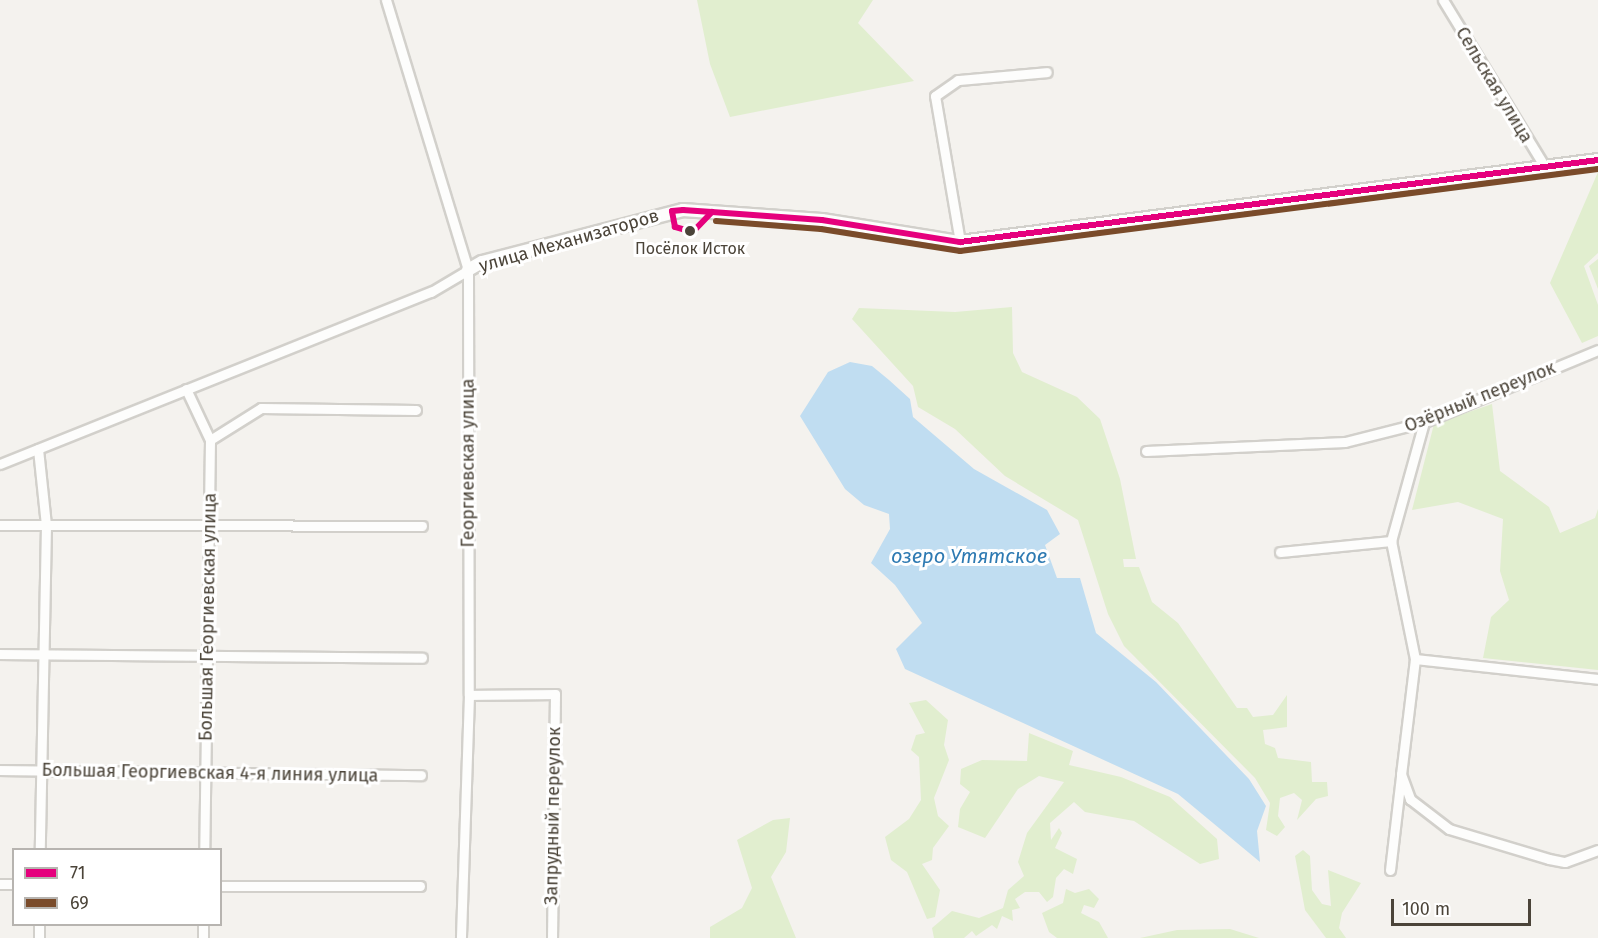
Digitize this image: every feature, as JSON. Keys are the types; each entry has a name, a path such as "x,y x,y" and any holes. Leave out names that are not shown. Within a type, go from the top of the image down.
{"street":[{"name":"Георгиевская улица","path":"386,0 468,270 469,695 461,938"},
{"name":"Сельская улица","path":"1443,0 1546,169"},
{"path":"960,242 935,96 958,80 1047,72"},
{"name":"улица Механизаторов","path":"468,270 482,262 683,210 822,220 960,242 1546,169 1598,160"},
{"path":"0,464 431,291 468,270"},
{"name":"Озёрный переулок","path":"1146,452 1335,444 1424,422 1598,350"},
{"name":"Большая Георгиевская улица","path":"186,389 210,440 209,654 204,848"},
{"path":"210,440 261,408 416,410"},
{"path":"1390,870 1415,659 1391,541 1424,422"},
{"path":"38,449 46,525 40,848"},
{"path":"0,525 210,522 423,526"},
{"path":"1280,552 1391,541"},
{"path":"0,654 209,654 422,658"},
{"path":"1415,659 1598,679"},
{"name":"Запрудный переулок","path":"469,695 555,694 552,938"},
{"name":"Большая Георгиевская 4-я линия улица","path":"0,770 421,775"},
{"path":"1401,774 1410,799 1449,829 1565,862 1598,850"},
{"path":"222,886 420,886"}],"green space":[{"path":"697,0 873,0 858,23 914,81 730,117 710,64"},
{"path":"1598,172 1598,253 1584,266 1598,305 1598,336 1582,343 1550,283"},
{"path":"1598,259 1598,289 1589,266"},
{"path":"1012,307 1013,353 1022,372 1077,397 1100,419 1120,479 1136,559 1123,559 1124,567 1139,567 1152,602 1178,623 1237,708 1247,708 1253,717 1273,715 1287,695 1287,727 1263,730 1265,744 1275,748 1278,758 1311,762 1312,782 1327,782 1328,796 1316,799 1297,820 1302,800 1294,793 1280,798 1278,816 1285,827 1277,836 1266,830 1270,803 1255,778 1124,646 1108,614 1078,520 1005,476 955,429 918,407 913,386 852,319 859,308 955,312"},
{"path":"1492,404 1500,471 1549,507 1560,533 1595,518 1598,509 1598,670 1483,658 1491,617 1509,600 1500,571 1503,519 1458,502 1412,510 1434,424"},
{"path":"926,700 948,720 944,745 949,760 934,798 938,816 949,826 933,848 932,860 922,864 940,890 935,917 927,919 907,872 891,860 885,837 909,819 921,800 919,757 911,750 916,735 925,733 909,703"},
{"path":"1029,733 1073,751 1069,765 1121,777 1170,797 1217,839 1219,859 1200,864 1134,821 1085,812 1074,802 1050,823 1051,840 1059,828 1062,833 1055,848 1077,859 1073,874 1064,869 1056,878 1053,897 1047,902 1039,892 1025,892 1015,899 1020,908 1012,910 1013,921 1002,916 997,929 992,925 976,936 972,931 964,938 934,938 932,928 952,911 979,918 1003,908 1008,890 1024,876 1018,862 1027,833 1064,782 1039,776 1018,789 985,838 958,827 960,809 970,792 960,784 961,769 982,760 1027,761"},
{"path":"790,818 786,852 771,877 796,938 710,938 710,927 742,908 752,888 737,840 773,820"},
{"path":"1303,850 1310,856 1312,890 1322,904 1331,906 1328,870 1361,883 1342,913 1339,928 1346,938 1326,938 1305,910 1295,856"},
{"path":"1066,889 1075,893 1089,889 1099,899 1094,908 1084,905 1081,913 1099,922 1108,938 1057,938 1049,932 1042,913 1063,903"},
{"path":"1230,929 1259,938 1140,938 1177,930"}],"water":[{"name":"озеро Утятское","path":"850,362 872,366 889,380 910,399 913,417 974,469 1047,510 1060,534 1045,545 1057,578 1080,578 1096,633 1156,682 1249,779 1266,806 1257,831 1260,862 1178,794 905,669 896,649 922,623 895,585 871,563 890,529 889,514 864,505 845,489 800,416 828,372"}],"transit line":[{"name":"71","path":"712,212 822,220 960,242 1598,160"},
{"name":"69","path":"716,221 821,229 960,251 1598,169"},
{"name":"71","path":"683,210 712,212 693,232 675,227 672,211 683,210"}],"place":[{"name":"Посёлок Исток","path":"690,231"}]}
